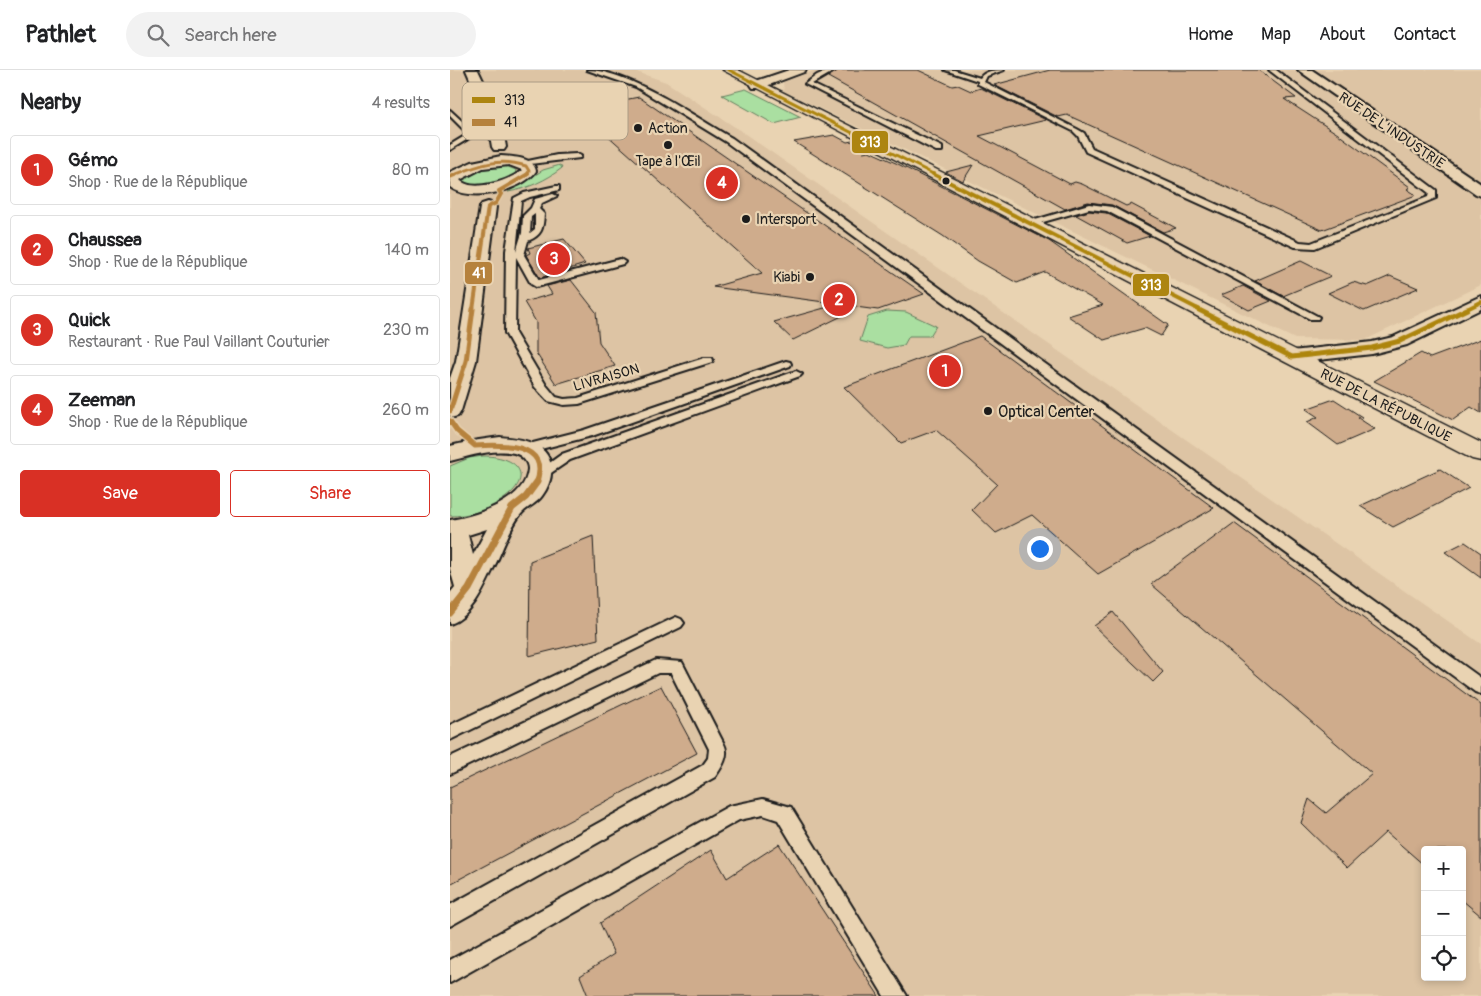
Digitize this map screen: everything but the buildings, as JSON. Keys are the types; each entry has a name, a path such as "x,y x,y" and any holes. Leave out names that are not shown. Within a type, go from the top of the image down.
{"street":[{"path":"472,70 478,82"},
{"name":"RUE DE LA RÉPUBLIQUE","path":"729,70 1292,357 1477,446"},
{"path":"757,85 800,70"},
{"name":"RUE DE L'INDUSTRIE","path":"1304,70 1481,191"},
{"path":"497,140 498,147"},
{"path":"456,184 498,147"},
{"path":"498,147 505,149 508,157 522,165"},
{"path":"478,164 497,162 522,165"},
{"path":"488,207 496,203 501,194 499,191 522,179 522,165"},
{"path":"456,184 506,186"},
{"path":"456,184 480,197 483,204 488,207"},
{"path":"450,411 466,361 488,207"},
{"path":"1292,357 1372,348 1400,341 1481,302"},
{"path":"450,420 475,446"},
{"path":"450,454 475,446 502,444 525,449 537,459 540,474 536,485 526,497 512,508 494,518 474,525 452,529 469,589"},
{"path":"450,613 469,589 512,508"}],"lane":[{"path":"590,70 626,82"},
{"path":"833,70 819,76 808,84 939,149"},
{"path":"948,70 981,80"},
{"path":"981,80 985,75 1001,70"},
{"path":"981,80 980,83 1075,130 1081,135 1089,150 1298,245 1312,246 1432,198 1433,192 1272,70"},
{"path":"628,83 638,86 729,140 1481,687"},
{"path":"450,112 462,124"},
{"path":"450,148 463,140"},
{"path":"577,156 522,165 557,157 577,156"},
{"name":"LIVRAISON","path":"522,285 511,251 517,200 527,195 558,191 538,201 535,210 527,216 524,240 519,254 522,285 510,333 541,388 552,399 564,402 579,401 708,360"},
{"path":"1029,223 1089,206 1109,209 1314,317"},
{"path":"522,285 536,284 620,262"},
{"path":"525,449 588,433 786,364"},
{"path":"540,474 566,457 796,374"},
{"path":"450,732 676,623"},
{"path":"450,766 656,666 676,667 718,749 716,760 709,771 450,916"},
{"path":"450,972 736,812 763,807 784,813 896,996"}],"shaded area":[{"path":"450,70 631,70 666,82 738,129 1481,644 1481,996 450,996"},
{"path":"816,70 1481,70 1481,285 1365,340 1295,339 784,91 783,82"}],"green space":[{"path":"746,89 801,117 774,124 722,95"},
{"path":"503,165 516,170 515,175 489,185 475,185 462,180 462,178 481,167"},
{"path":"560,165 562,168 543,180 522,189 508,192 543,170"},
{"path":"887,311 906,312 936,326 930,336 909,336 904,345 887,348 860,341 868,317"},
{"path":"483,456 507,460 515,465 519,471 520,478 517,486 510,494 487,508 469,514 450,516 450,466 469,458"}],"transit line":[{"name":"313","path":"729,70 1292,357"},
{"name":"41","path":"450,177 497,161 506,161 526,166 529,171 527,175 499,191 501,194 496,203 488,207"},
{"name":"41","path":"450,411 466,361 488,207"},
{"name":"313","path":"1292,357 1372,348 1400,341 1481,302"},
{"name":"41","path":"450,421 457,431 475,446 503,444 525,449 537,459 540,474 536,485 526,497 512,508 469,589 450,613"}],"place":[{"name":"Action","path":"638,128"},
{"name":"Tape à l'Œil","path":"668,145"},
{"name":"Zeeman","path":"722,183"},
{"name":"Intersport","path":"746,219"},
{"name":"Quick","path":"554,259"},
{"name":"Kiabi","path":"810,277"},
{"name":"Chaussea","path":"839,300"},
{"name":"Gémo","path":"945,371"},
{"name":"Optical Center","path":"988,411"}]}
